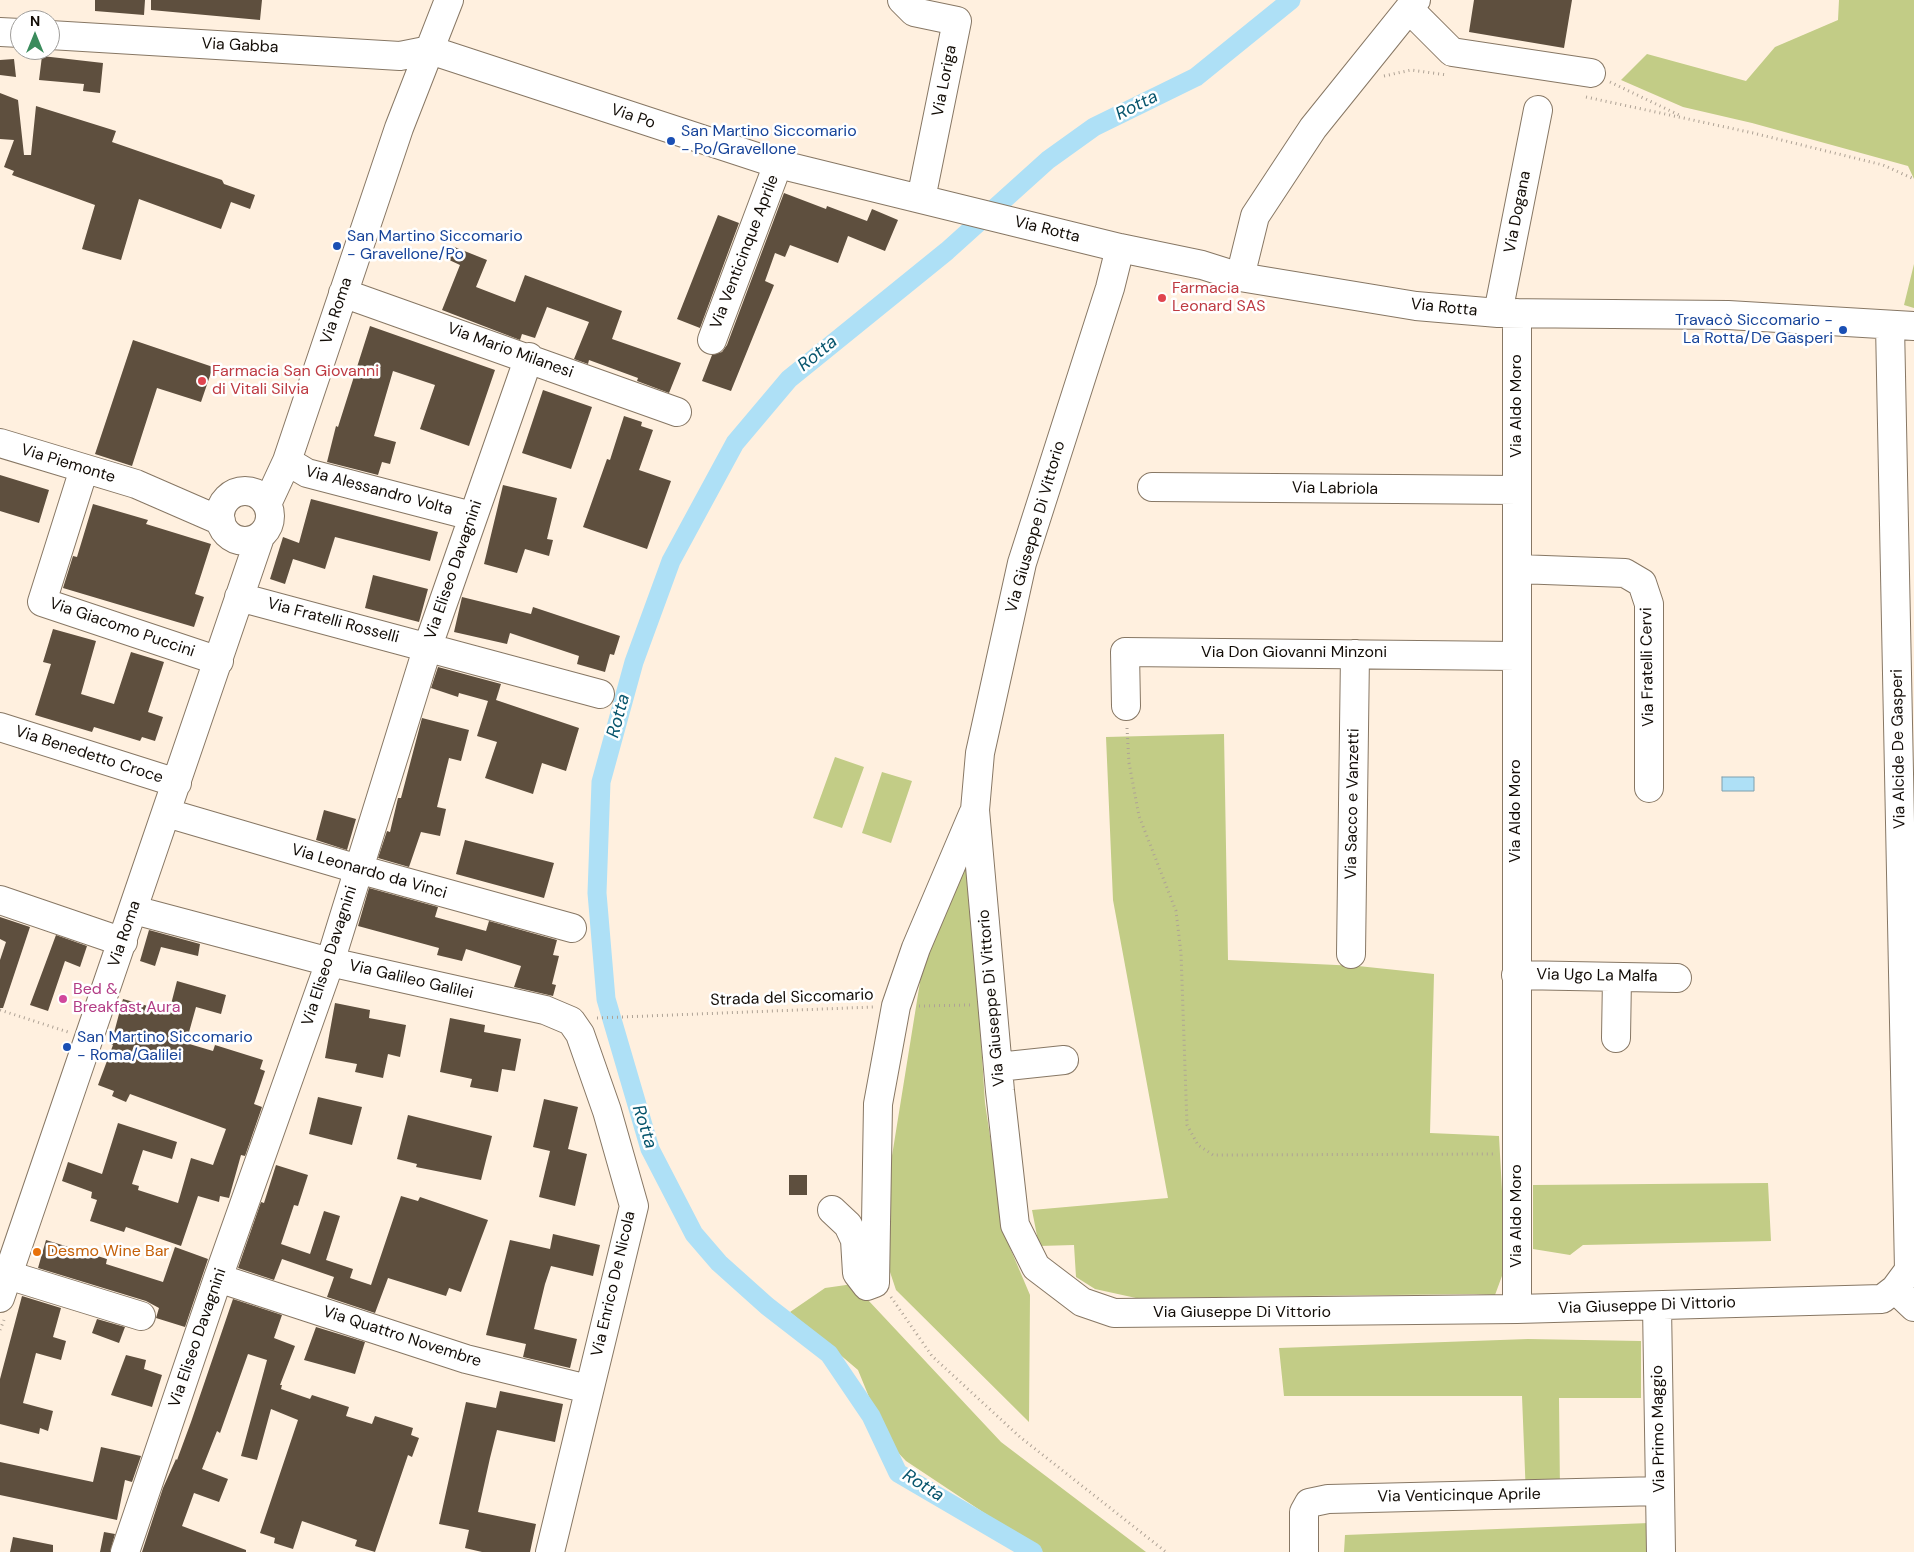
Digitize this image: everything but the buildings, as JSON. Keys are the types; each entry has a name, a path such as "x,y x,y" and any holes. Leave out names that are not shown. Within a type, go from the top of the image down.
{"street":[{"name":"Via Roma","path":"267,504 287,461 399,128 449,0"},
{"name":"Via Loriga","path":"902,0 914,12 957,21 921,199"},
{"path":"1240,276 1255,216 1313,128 1413,4 1452,52 1591,73"},
{"name":"Via Gabba","path":"60,36 400,56 430,50"},
{"name":"Via Po","path":"430,50 778,164 983,214"},
{"name":"Via Dogana","path":"1508,313 1538,110"},
{"name":"Via Venticinque Aprile","path":"712,340 778,164"},
{"name":"Via Rotta","path":"983,214 1120,248 1202,265 1240,276 1416,306 1508,313 1728,315 1902,326"},
{"name":"Via Giuseppe Di Vittorio","path":"1120,248 1110,288 1022,563 980,753 975,810 998,1067 1015,1225 1036,1266 1082,1302 1114,1314 1517,1309 1904,1298"},
{"name":"Via Mario Milanesi","path":"343,293 529,357 678,412"},
{"name":"Via Aldo Moro","path":"1508,313 1517,490 1518,569 1516,656 1517,1309"},
{"name":"Via Alcide De Gasperi","path":"1902,326 1908,1270 1904,1298"},
{"name":"Via Eliseo Davagnini","path":"125,1552 218,1278 330,962 428,646 529,357"},
{"name":"Via Piemonte","path":"0,443 230,511"},
{"path":"230,511 287,461"},
{"name":"Via Alessandro Volta","path":"287,461 307,473 472,516"},
{"name":"Via Giacomo Puccini","path":"84,469 42,602 219,661"},
{"name":"Via Labriola","path":"1152,487 1517,490"},
{"path":"254,493 267,504 270,511 269,525 260,536 245,541 230,511 254,493"},
{"name":"Via Roma","path":"230,511 239,597"},
{"name":"Via Roma","path":"4,1286 219,661 260,536"},
{"name":"Via Fratelli Cervi","path":"1518,569 1624,573 1642,583 1649,604 1649,788"},
{"name":"Via Fratelli Rosselli","path":"239,597 428,646 600,694"},
{"name":"Via Don Giovanni Minzoni","path":"1126,706 1125,652 1516,656"},
{"name":"Via Sacco e Vanzetti","path":"1351,954 1355,654"},
{"name":"Via Benedetto Croce","path":"0,727 177,783"},
{"name":"Via Giuseppe Di Vittorio","path":"832,1210 848,1225 855,1240 857,1273 867,1286 875,1283 878,1104 896,1006 916,948 975,810"},
{"name":"Via Leonardo da Vinci","path":"167,813 358,869 572,928"},
{"path":"0,900 123,942"},
{"name":"Via Galileo Galilei","path":"134,910 330,962 546,1010 581,1020"},
{"name":"Via Ugo La Malfa","path":"1516,975 1677,978"},
{"path":"1616,1038 1617,977"},
{"name":"Via Enrico De Nicola","path":"550,1552 588,1389 634,1206 607,1111 580,1034 581,1020"},
{"path":"998,1067 1064,1060"},
{"name":"Via Quattro Novembre","path":"218,1278 466,1359 588,1389"},
{"path":"4,1286 141,1316"},
{"name":"Via Primo Maggio","path":"1657,1306 1661,1552"},
{"name":"Via Venticinque Aprile","path":"1304,1552 1304,1512 1309,1503 1328,1499 1660,1491"}],"path":[{"path":"1591,73 1683,118"},
{"path":"1126,706 1129,763 1139,816 1176,911 1181,953 1187,1125 1198,1145 1213,1155 1504,1154 1504,1168 1518,1168"},
{"name":"Strada del Siccomario","path":"581,1020 993,1003"},
{"path":"0,1010 88,1039"},
{"path":"890,1296 932,1356 1020,1437 1166,1552"}],"green space":[{"path":"1839,0 1914,0 1914,179 1908,166 1752,123 1683,107 1621,80 1647,54 1746,81 1775,47 1838,20"},
{"path":"1914,264 1914,308 1904,305"},
{"path":"1224,734 1228,960 1358,966 1434,974 1430,1133 1499,1136 1506,1265 1495,1295 1136,1298 1095,1289 1076,1277 1074,1245 1039,1246 1032,1210 1168,1198 1113,900 1106,737"},
{"path":"835,757 864,767 842,828 813,818"},
{"path":"882,772 912,781 891,843 862,833"},
{"path":"969,854 985,1103 1005,1236 1030,1295 1029,1422 896,1290 886,1260 886,1193 925,951"},
{"path":"1768,1183 1771,1241 1583,1245 1570,1255 1533,1249 1533,1185"},
{"path":"853,1284 1001,1442 1146,1552 1043,1552 906,1461 887,1441 858,1370 790,1312 825,1288"},
{"path":"1528,1339 1641,1341 1641,1398 1559,1398 1560,1493 1526,1497 1522,1396 1284,1396 1279,1348"},
{"path":"1649,1523 1650,1552 1344,1552 1345,1535"}],"water":[{"path":"1722,777 1754,777 1754,791 1722,791"}],"waterway":[{"name":"Rotta","path":"1033,1552 898,1473 871,1416 829,1354 767,1306 719,1263 694,1234 650,1149 606,999 597,893 601,782 634,662 671,561 735,443 789,379 947,251 1048,160 1094,127 1196,77 1291,0"}],"place":[{"name":"San Martino Siccomario - Po/Gravellone","path":"671,141"},
{"name":"San Martino Siccomario - Gravellone/Po","path":"337,246"},
{"name":"Farmacia Leonard SAS","path":"1162,298"},
{"name":"Travacò Siccomario - La Rotta/De Gasperi","path":"1843,330"},
{"name":"Farmacia San Giovanni di Vitali Silvia","path":"202,381"},
{"name":"Bed & Breakfast Aura","path":"63,999"},
{"name":"San Martino Siccomario - Roma/Galilei","path":"67,1047"},
{"name":"Desmo Wine Bar","path":"37,1252"}]}
